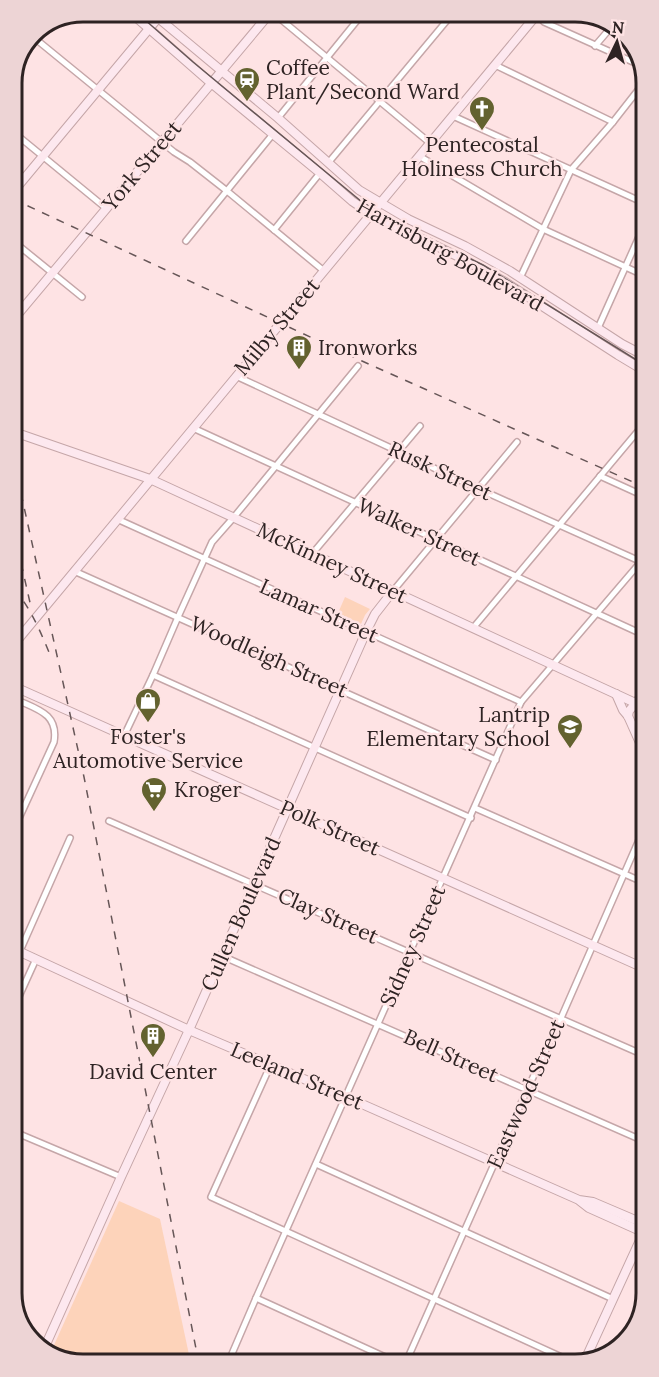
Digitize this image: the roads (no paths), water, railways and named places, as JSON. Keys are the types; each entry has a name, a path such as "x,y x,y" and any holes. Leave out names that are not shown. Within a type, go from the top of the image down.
{"main road":[{"name":"Harrisburg Boulevard","path":"142,22 351,201 371,214 505,282 636,366"},
{"path":"23,180 154,22"},
{"name":"Harrisburg Boulevard","path":"169,22 221,71 359,190 408,219 465,246 636,351"},
{"name":"York Street","path":"23,308 263,22"},
{"name":"Milby Street","path":"23,634 529,23"},
{"name":"McKinney Street","path":"23,435 150,479 636,703"},
{"name":"Cullen Boulevard","path":"47,1342 366,632 375,614 393,591"},
{"name":"Polk Street","path":"22,690 636,965"},
{"path":"616,694 622,710 628,716 636,734"},
{"path":"628,716 629,711 636,707"},
{"name":"Leeland Street","path":"22,953 189,1030 495,1162 579,1200 589,1208 636,1225"},
{"path":"588,1353 636,1250"}],"street":[{"path":"284,22 430,143"},
{"path":"278,118 355,23"},
{"path":"329,162 445,23"},
{"path":"546,23 632,62"},
{"path":"595,46 607,32"},
{"path":"38,43 174,152 227,191 324,271"},
{"path":"495,65 613,122"},
{"path":"520,278 571,170 636,93"},
{"path":"453,116 636,199"},
{"path":"186,241 273,134"},
{"path":"23,140 107,209"},
{"path":"419,156 543,229 636,272"},
{"path":"274,230 320,173"},
{"path":"598,328 636,243"},
{"path":"23,249 82,297"},
{"path":"124,736 212,542 358,366"},
{"name":"Rusk Street","path":"236,376 479,489 636,558"},
{"path":"312,554 420,426"},
{"name":"Walker Street","path":"193,428 636,631"},
{"path":"473,628 636,433"},
{"name":"Cullen Boulevard","path":"393,591 517,442"},
{"path":"600,476 636,492"},
{"name":"Lamar Street","path":"117,519 521,702"},
{"name":"Sidney Street","path":"232,1354 521,702 636,569"},
{"name":"Woodleigh Street","path":"75,571 496,760"},
{"path":"153,675 471,818"},
{"path":"22,702 49,716 54,725 55,734 54,742 22,811"},
{"path":"475,808 636,879"},
{"name":"Clay Street","path":"109,821 636,1052"},
{"path":"22,942 70,838"},
{"name":"Eastwood Street","path":"410,1354 636,847"},
{"name":"Bell Street","path":"222,956 636,1138"},
{"path":"22,989 36,959"},
{"path":"271,1064 211,1197 555,1354"},
{"path":"22,1136 121,1177"},
{"path":"316,1164 613,1299"},
{"path":"256,1298 378,1354"}],"tram line":[{"path":"148,22 362,202 399,224 483,265 636,360"}],"railway":[{"path":"23,204 362,361 636,483"},
{"path":"23,501 84,777 197,1354"},
{"path":"23,570 31,607"},
{"path":"23,600 51,657"}],"place":[{"name":"Coffee Plant/Second Ward","path":"247,103"},
{"name":"Pentecostal Holiness Church","path":"482,132"},
{"name":"Ironworks","path":"299,371"},
{"name":"Foster's Automotive Service","path":"148,724"},
{"name":"Lantrip Elementary School","path":"570,750"},
{"name":"Kroger","path":"154,813"},
{"name":"David Center","path":"153,1059"}]}
